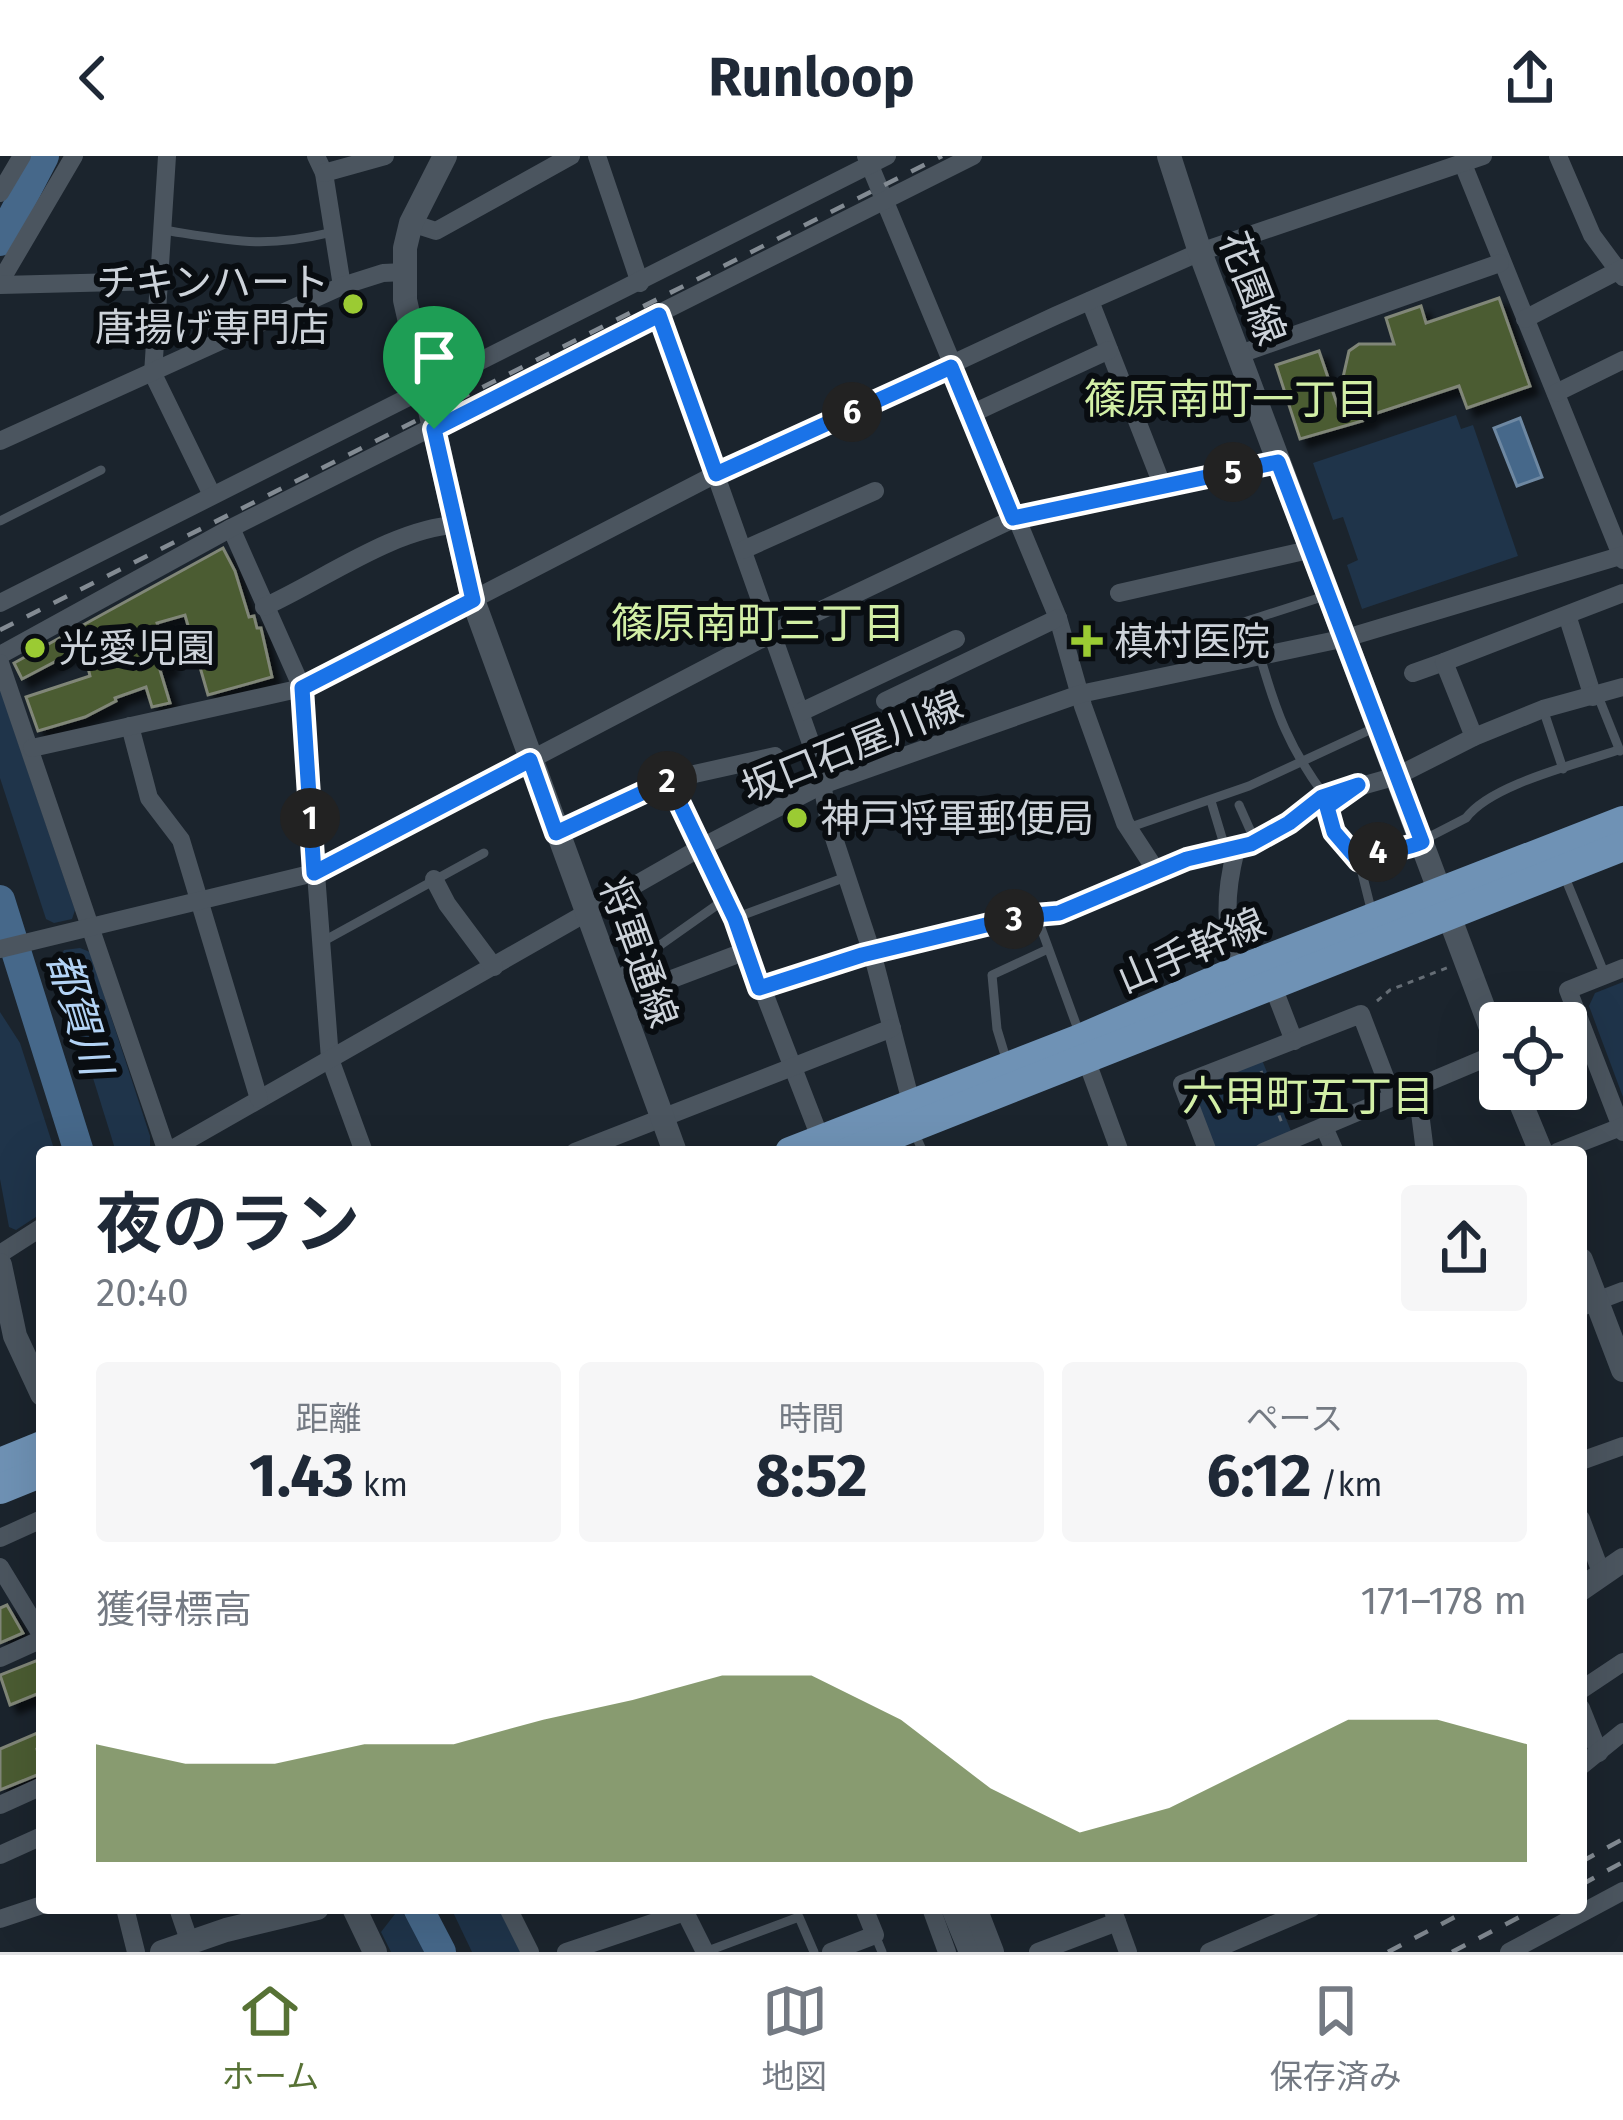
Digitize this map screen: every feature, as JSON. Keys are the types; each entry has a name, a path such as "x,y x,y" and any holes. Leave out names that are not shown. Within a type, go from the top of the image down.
{"main road":[{"name":"山手幹線","path":"835,1146 916,1129 1272,984 1623,821"},
{"name":"山手幹線","path":"916,1129 1237,971 1374,919 1562,870 1623,846"},
{"path":"0,1463 36,1448"},
{"path":"0,1489 36,1474"}],"street":[{"path":"0,193 22,156"},
{"path":"0,284 74,156"},
{"path":"167,156 152,374 212,495"},
{"path":"342,286 320,165 385,156"},
{"path":"411,223 436,231 571,156"},
{"path":"597,156 640,283"},
{"path":"165,1146 0,659 230,528 973,156"},
{"name":"花園線","path":"1169,156 1200,253 1482,1002"},
{"path":"32,748 302,688 716,474 1090,301 1200,253 1483,156"},
{"path":"1526,319 1621,272 1592,236 1558,156"},
{"name":"将軍通線","path":"441,157 411,223 405,300 473,600 673,1146"},
{"path":"0,603 640,283 874,159 951,367 1058,618 1128,828 1156,872"},
{"path":"1463,164 1500,263 1618,531 1622,557"},
{"path":"1240,354 1500,263"},
{"path":"0,441 342,286 383,273 405,272"},
{"path":"0,284 161,281"},
{"path":"1090,301 1162,487"},
{"path":"659,315 820,766 916,1129"},
{"path":"970,413 1109,350"},
{"path":"1556,393 1623,360"},
{"path":"0,949 314,873 773,633 1013,518 1278,462"},
{"path":"743,550 875,491"},
{"path":"264,607 428,526 456,525"},
{"path":"230,528 302,688 330,1059 362,1146"},
{"path":"1119,593 1313,549"},
{"name":"坂口石屋川線","path":"177,1146 700,848 822,785 1080,694 1346,638 1622,557"},
{"path":"1413,673 1623,593"},
{"path":"1567,615 1596,696"},
{"path":"885,701 1058,618"},
{"path":"801,712 956,639"},
{"path":"1444,662 1474,737"},
{"path":"759,988 862,955 1059,913 1187,859 1239,847 1289,823 1324,796 1397,776 1543,709 1623,687"},
{"path":"130,726 149,798 181,840 259,1099"},
{"path":"775,756 672,779 735,919 791,1067 835,1146"},
{"path":"1237,971 1226,927 1225,893 1239,847"},
{"path":"434,879 494,968"},
{"path":"672,979 746,950"},
{"path":"1573,1146 1622,1128 1568,990 1614,971"},
{"path":"1272,984 1294,1041"},
{"path":"1206,1146 1182,1084 1361,1014 1394,1098"},
{"path":"590,1146 892,1028"},
{"path":"1086,1059 1118,1146"},
{"path":"1277,1146 1479,1061"},
{"path":"1417,1089 1424,1146"},
{"path":"1524,1110 1539,1146"},
{"path":"1324,1127 1332,1146"},
{"path":"0,1254 36,1232"},
{"path":"0,1265 6,1329 36,1383"},
{"path":"1623,1291 1588,1304 1623,1370"},
{"path":"1587,1459 1623,1446"},
{"path":"0,1538 36,1523"},
{"path":"1587,1536 1602,1575"},
{"path":"0,1567 7,1592 36,1629"},
{"path":"0,1658 36,1640"},
{"path":"1587,1686 1623,1662"},
{"path":"1587,1723 1599,1753"},
{"path":"1587,1762 1623,1732"},
{"path":"0,1805 36,1789"},
{"path":"0,1855 36,1840"},
{"path":"1587,1910 1623,1891"},
{"path":"0,1919 36,1907"},
{"path":"126,1914 136,1952"},
{"path":"180,1914 190,1942"},
{"path":"162,1952 295,1914"},
{"path":"357,1914 375,1952"},
{"path":"511,1914 530,1952"},
{"path":"566,1952 673,1914"},
{"path":"686,1914 705,1952"},
{"path":"831,1952 878,1943 866,1914"},
{"path":"933,1914 947,1952"},
{"path":"955,1914 971,1952"},
{"path":"977,1914 992,1952"},
{"path":"989,1914 1004,1952"},
{"path":"1209,1952 1298,1914"},
{"path":"1509,1952 1580,1914"},
{"path":"1038,1952 1115,1915 1128,1952"}],"lane":[{"path":"164,230 250,244 285,244 333,232"},
{"path":"0,521 100,470"},
{"path":"1232,662 1241,623 1330,595"},
{"path":"1260,656 1281,728 1324,796"},
{"path":"1359,861 1374,852 1402,851 1466,818 1502,792 1620,748 1596,696"},
{"path":"1543,709 1563,769"},
{"path":"1128,828 1211,800 1378,726"},
{"path":"556,833 672,779"},
{"path":"1358,785 1327,807 1334,832 1359,861 1374,919"},
{"path":"1211,800 1239,847"},
{"path":"1239,805 1239,847"},
{"path":"320,943 484,853"},
{"path":"1562,870 1614,971"},
{"path":"735,919 846,877"},
{"path":"610,980 725,899"},
{"path":"1036,915 1076,1024"},
{"path":"1004,1052 992,975 1048,949"},
{"path":"705,1952 799,1916 814,1952"}],"path":[{"path":"1361,1014 1390,990 1466,960"},
{"path":"1255,1056 1282,1123 1284,1143"}],"shaded area":[{"path":"1456,415 1461,429 1473,425 1518,556 1362,609 1347,565 1358,560 1343,517 1333,520 1313,463"},
{"path":"1520,418 1542,477 1517,486 1494,428"},
{"path":"0,689 75,910 72,919 54,923 46,919 0,778"},
{"path":"64,950 90,952 150,1146 114,1146 57,962"},
{"path":"1623,982 1623,1097 1589,1006 1595,993"},
{"path":"0,1012 20,1043 53,1146 36,1146 36,1217 16,1230 9,1227 0,1179"},
{"path":"1262,1060 1293,1136 1269,1146 1213,1146 1194,1095 1198,1085"},
{"path":"395,1914 403,1914 425,1952 391,1952 381,1932"},
{"path":"454,1914 504,1914 522,1952 472,1952"}],"building":[{"path":"1499,298 1530,386 1467,408 1459,386 1300,439 1276,365 1319,351 1337,404 1349,351 1359,344 1394,344 1386,318 1421,306 1426,323"},
{"path":"223,548 249,617 254,616 261,628 272,677 208,695 185,615 157,623 170,667 160,670 170,703 152,707 146,687 115,698 85,717 38,731 26,697 90,676 83,647 22,679 14,663"},
{"path":"7,1605 23,1633 0,1643 0,1608"},
{"path":"36,1661 36,1694 10,1705 0,1675"},
{"path":"36,1734 36,1775 0,1790 0,1749"}],"waterway":[{"path":"0,241 44,156"},
{"name":"都賀川","path":"0,900 77,1146"},
{"name":"都賀川","path":"421,1914 441,1952"}],"railway":[{"path":"0,630 942,156"},
{"path":"1587,1859 1623,1839"},
{"path":"1587,1882 1623,1862"},
{"path":"1388,1952 1461,1914"},
{"path":"1452,1952 1525,1914"}],"place":[{"name":"チキンハート 唐揚げ専門店","path":"353,304"},
{"name":"槙村医院","path":"1087,641"},
{"name":"光愛児園","path":"35,648"},
{"name":"神戸将軍郵便局","path":"797,818"}],"district":[{"name":"篠原南町一丁目","path":"1231,399"},
{"name":"篠原南町三丁目","path":"758,623"},
{"name":"六甲町五丁目","path":"1308,1096"}],"route":[{"path":"659,315 716,474 951,367 1013,518 1278,462 1422,842 1402,851 1374,852 1359,861 1334,832 1327,807 1358,785 1322,797 1251,844 1187,859 1059,913 1023,916 862,955 759,988 735,919 672,779 556,833 530,760 314,873 302,688 473,600 434,429 659,315"}]}
